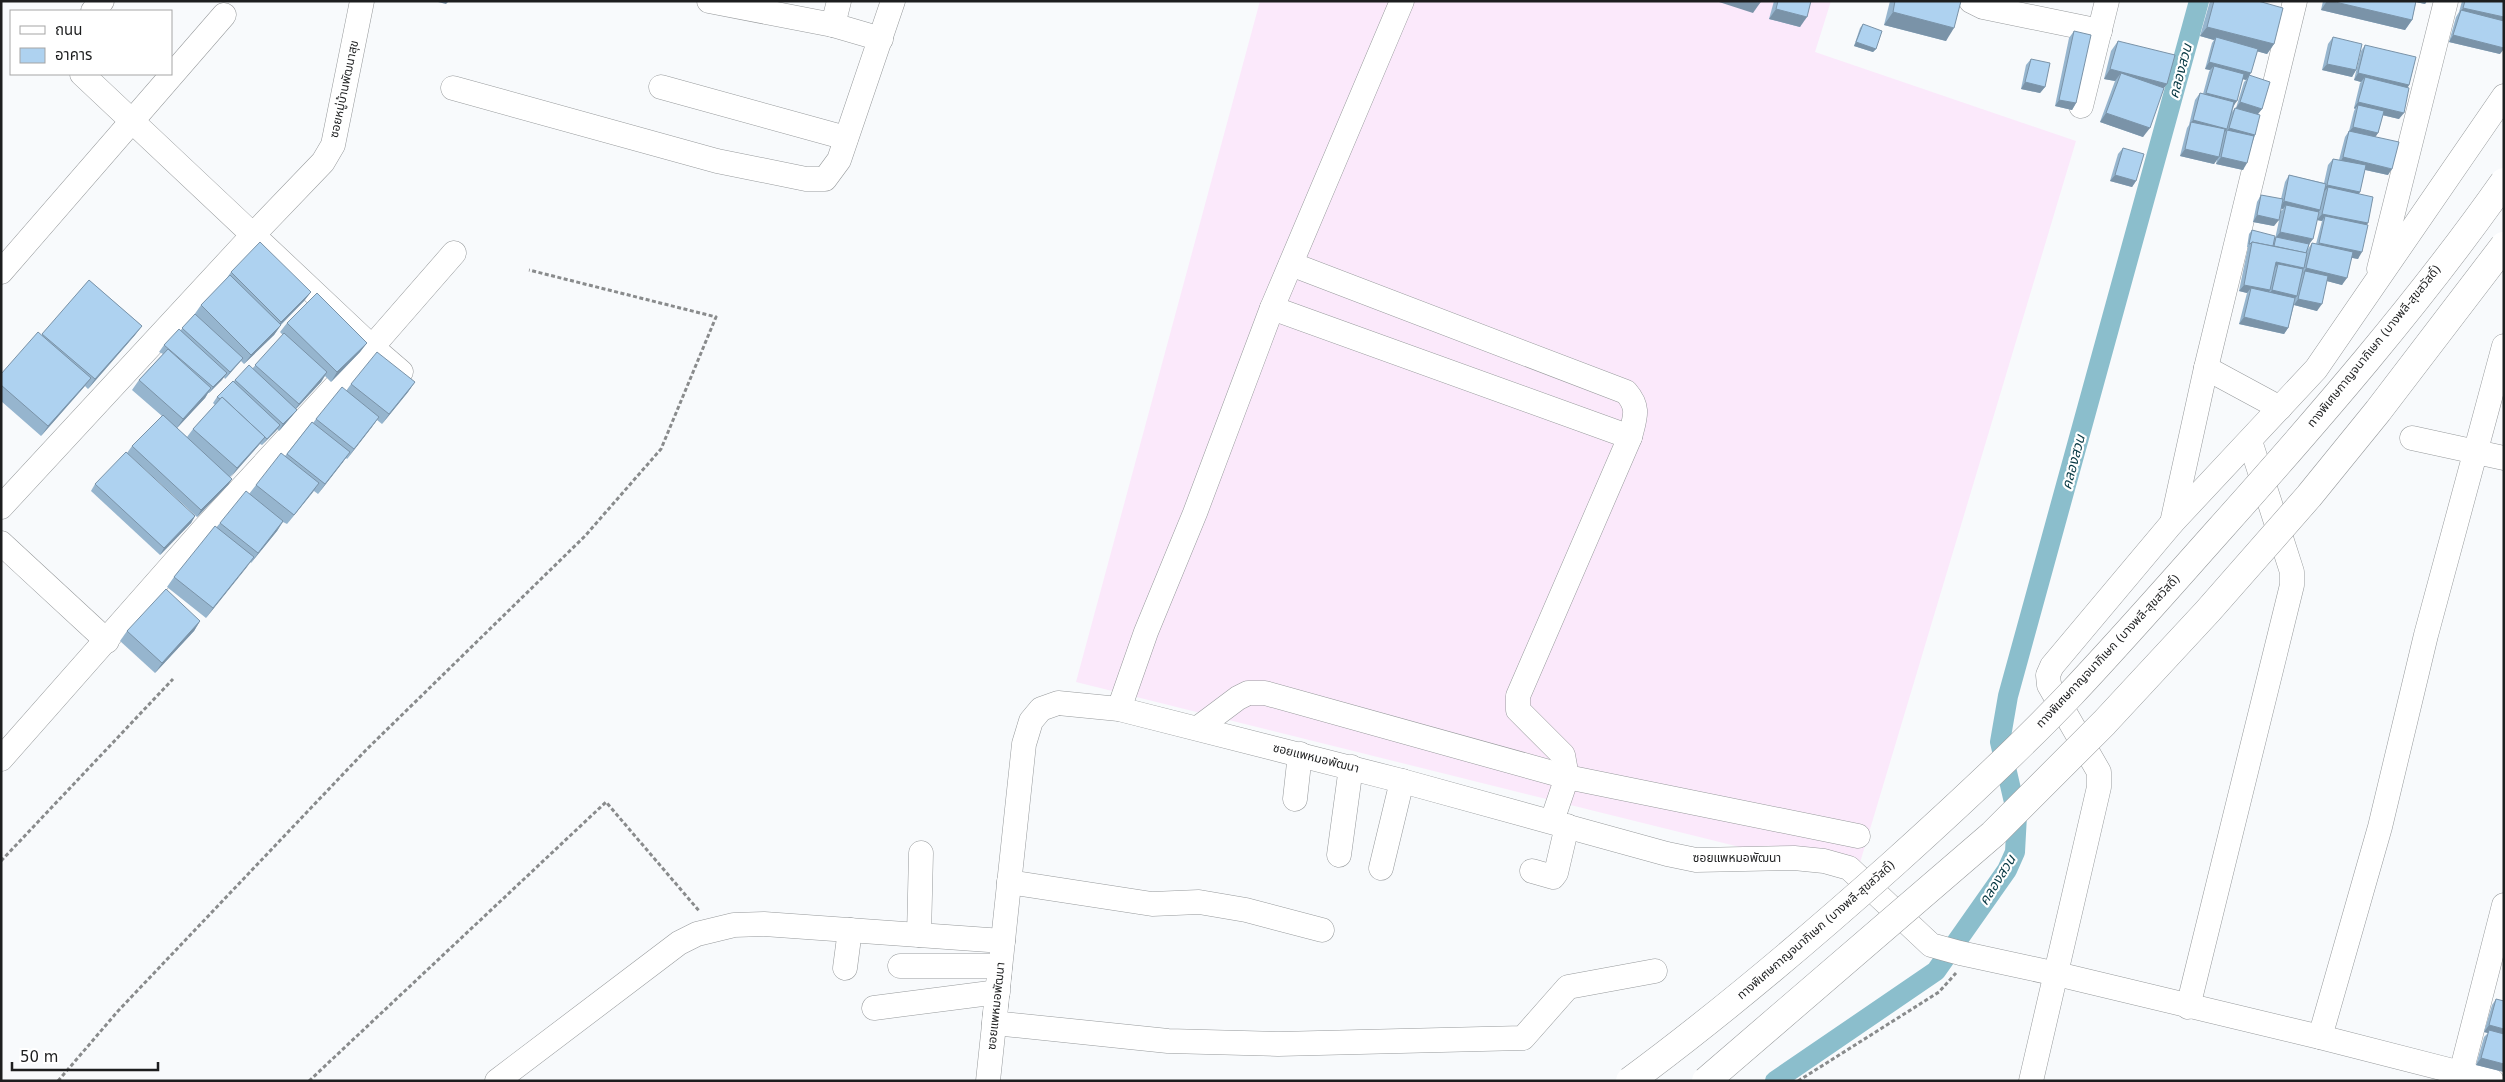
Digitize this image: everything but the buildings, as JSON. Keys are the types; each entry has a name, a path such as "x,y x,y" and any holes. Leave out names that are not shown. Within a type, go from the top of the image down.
{"highway":[{"name":"ทางพิเศษกาญจนาภิเษก (บางพลี-สุขสวัสดิ์)","path":"1630,1081 1695,1033 1802,946 1952,810 2070,695 2272,470 2394,323 2476,221 2504,182"},
{"path":"1706,1081 1993,834 2104,723 2208,611 2309,496 2378,411 2504,246"}],"street":[{"name":"ซอยหมู่บ้านพัฒนาสุข","path":"1,507 323,162 333,145 362,1"},
{"path":"709,1 833,25 881,39"},
{"path":"833,25 839,1"},
{"path":"453,88 717,161 806,179 825,179 839,160 893,1"},
{"path":"1119,709 1146,632 1195,513 1272,308 1402,1"},
{"path":"1971,1 1984,7 2100,31"},
{"path":"2081,106 2107,1"},
{"path":"2172,523 2206,368 2295,1"},
{"path":"2374,285 2446,1"},
{"path":"172,74 224,15"},
{"path":"83,75 252,236 401,372"},
{"path":"1,272 171,75"},
{"path":"662,87 846,138"},
{"path":"2031,1081 2097,800 2099,772 2048,685 2048,674 2052,666 2172,523 2316,369 2504,96"},
{"path":"1,759 107,641 195,524 372,347 454,253"},
{"path":"1291,264 1626,392 1634,401 1636,412 1630,438 1518,696 1518,710 1563,755 1567,777 1560,823 1556,874 1548,878 1532,871"},
{"path":"1272,308 1630,438"},
{"path":"2320,1037 2380,827 2474,451 2504,346"},
{"path":"2206,368 2280,408"},
{"path":"2412,438 2504,458"},
{"path":"2188,1006 2292,585 2292,572 2250,441"},
{"path":"1,543 107,641"},
{"path":"1198,728 1238,698 1248,693 1266,693 1567,777 1858,836"},
{"name":"ซอยแพหมอพัฒนา","path":"988,1081 1024,744 1031,721 1041,709 1058,703 1119,709 1198,728 1560,823 1667,854 1696,860 1794,858 1824,860 1849,868 1931,944 1964,954"},
{"path":"1295,798 1300,754"},
{"path":"1339,855 1351,767"},
{"path":"1381,868 1402,781"},
{"path":"919,935 921,853"},
{"path":"1009,882 1152,904 1199,902 1246,910 1322,930"},
{"path":"2461,1073 2504,906"},
{"path":"497,1081 678,943 698,934 734,925 764,924 1003,941"},
{"path":"845,968 850,930"},
{"path":"1964,954 2057,974 2320,1037 2492,1081"},
{"path":"900,966 1000,966 994,1023 1168,1041 1278,1044 1523,1038 1568,987 1655,971"},
{"path":"874,1008 998,992"}],"path":[{"path":"58,1081 118,1011 351,766 585,536 662,449 716,317 529,270"},
{"path":"1,861 173,679"},
{"path":"309,1081 606,802 715,930"},
{"path":"1798,1081 1939,992 1952,980 1964,954"}],"shaded area":[{"path":"1260,1 1831,1 1815,52 2076,141 1856,876 1076,682"}],"waterway":[{"name":"คลองสวน","path":"1775,1081 1936,971 2007,870 2015,852 2017,815 2000,742 2008,696 2199,1"}]}
